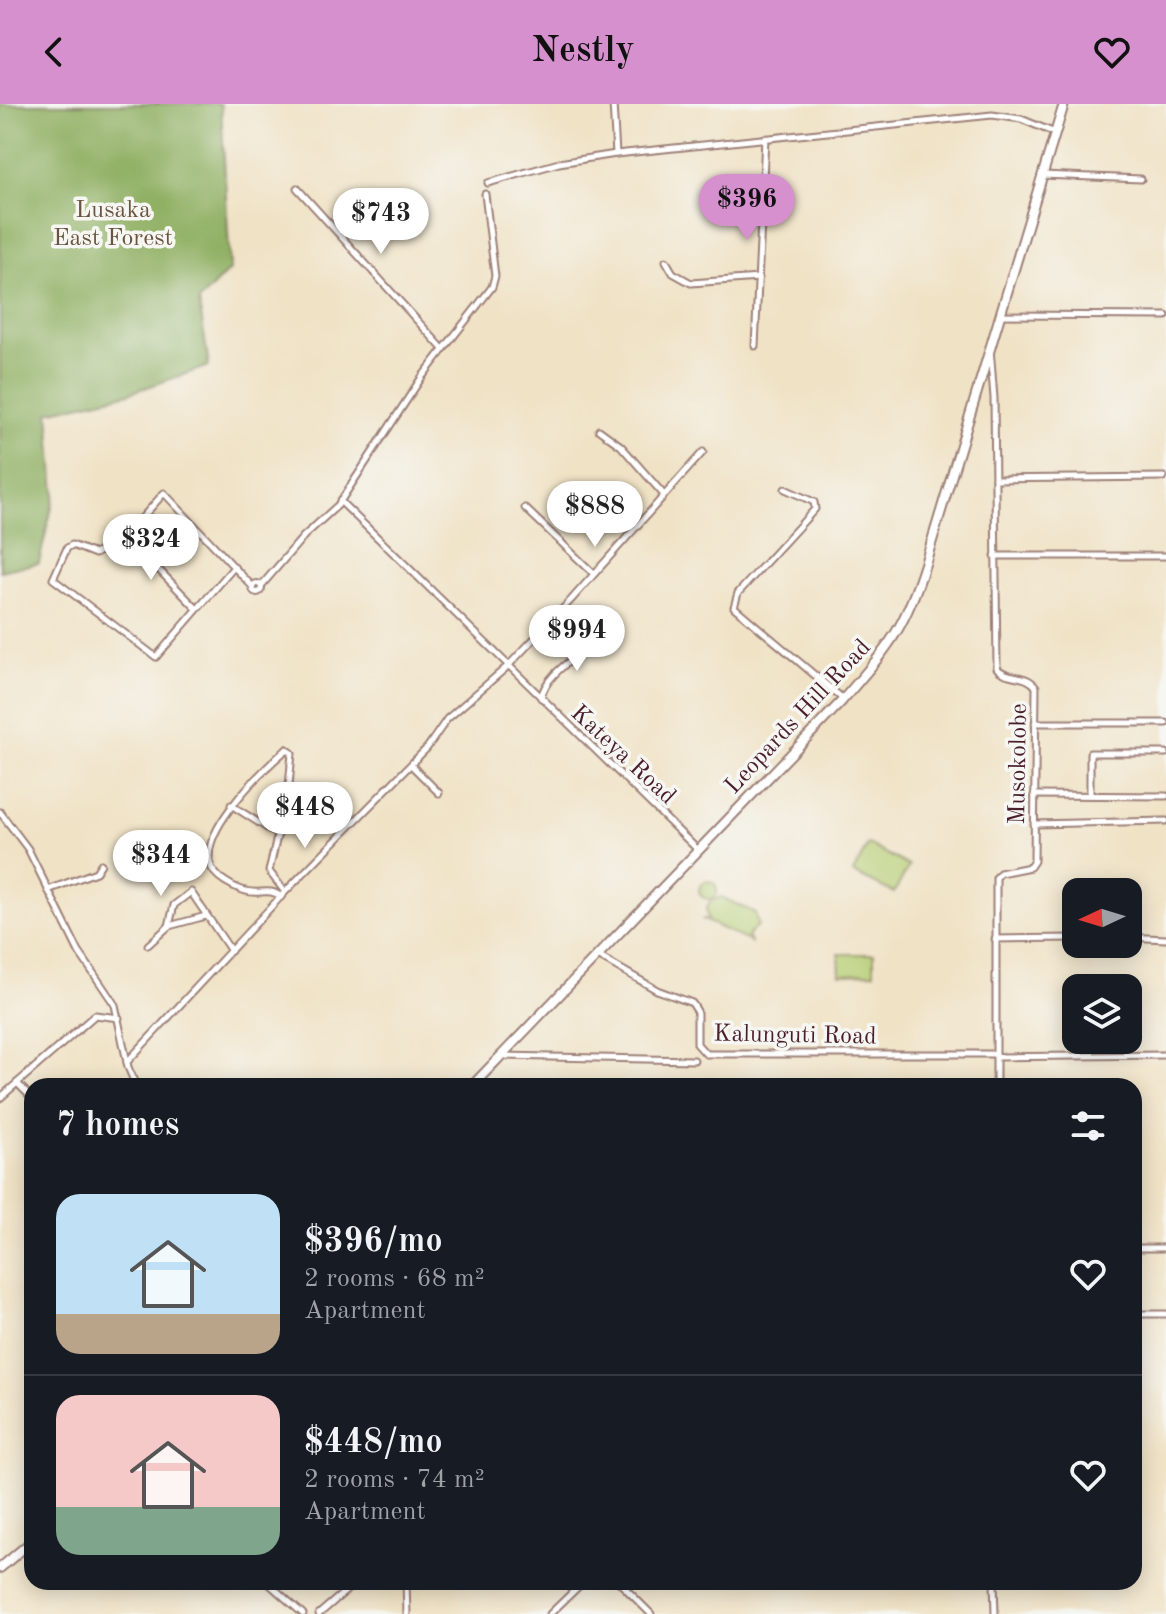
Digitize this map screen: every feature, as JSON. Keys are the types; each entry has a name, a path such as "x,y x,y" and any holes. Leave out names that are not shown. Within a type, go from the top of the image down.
{"main road":[{"name":"Leopards Hill Road","path":"480,1078 843,699 889,646 913,601 1064,104"},
{"path":"0,1568 24,1548"}],"street":[{"path":"613,104 616,154"},
{"path":"488,183 545,167 616,154 1001,115 1055,133"},
{"path":"755,346 765,138"},
{"path":"1042,175 1141,179"},
{"path":"297,188 443,349"},
{"path":"234,567 156,657 53,579 72,545 95,554 126,536 164,493 234,567 257,585 302,534 339,503 443,349 495,282 485,194"},
{"path":"666,261 673,273 691,283 759,278"},
{"path":"999,315 1166,316"},
{"name":"Musokolobe","path":"990,347 993,359 997,668 1004,675 1035,683 1032,864 1022,870 1000,873 996,878 996,1078"},
{"path":"599,430 621,446 664,495"},
{"path":"127,1062 283,894 411,765 447,719 508,666 703,452"},
{"path":"995,479 1164,477"},
{"path":"785,489 814,502 815,509 738,593 734,607 843,699"},
{"name":"Kateya Road","path":"339,503 425,581 540,699 698,850"},
{"path":"525,508 593,573"},
{"path":"126,536 197,609"},
{"path":"995,556 1166,556"},
{"path":"540,699 543,689 556,675 597,638"},
{"path":"1035,723 1166,723"},
{"path":"287,749 291,750 289,786 269,871 283,894 243,890 219,877 212,869 210,841 231,805 287,749"},
{"path":"1090,795 1090,753 1166,753"},
{"path":"411,765 439,793"},
{"path":"1034,795 1166,796"},
{"path":"231,805 278,835"},
{"path":"0,812 28,849 79,952 120,1018 127,1062 133,1078"},
{"path":"1034,824 1166,821"},
{"path":"48,890 96,872 101,864"},
{"path":"169,926 174,905 189,892 231,951"},
{"path":"148,945 169,926 207,916"},
{"path":"995,939 1062,938"},
{"path":"1142,938 1166,939"},
{"name":"Kalunguti Road","path":"597,956 657,990 692,1003 697,1011 697,1044 706,1054 996,1056"},
{"path":"0,1098 95,1015 120,1018"},
{"path":"996,1056 1166,1055"},
{"path":"501,1056 694,1060"},
{"path":"17,1083 24,1090"},
{"path":"1142,1248 1166,1248"},
{"path":"1142,1314 1166,1314"},
{"path":"276,1590 303,1614"},
{"path":"319,1614 347,1590"},
{"path":"406,1590 407,1614"},
{"path":"550,1614 575,1590"},
{"path":"627,1590 651,1614"},
{"path":"994,1590 995,1614"}],"green space":[{"name":"Lusaka East Forest","path":"0,104 221,104 230,269 199,301 209,366 130,393 49,412 55,494 39,563 0,571"},
{"path":"868,844 909,866 894,893 853,873"},
{"path":"708,881 717,890 708,899 699,890"},
{"path":"721,897 755,913 758,925 747,937 750,942 702,919 708,919 706,910 710,901"},
{"path":"839,954 874,954 874,973 840,974"}]}
